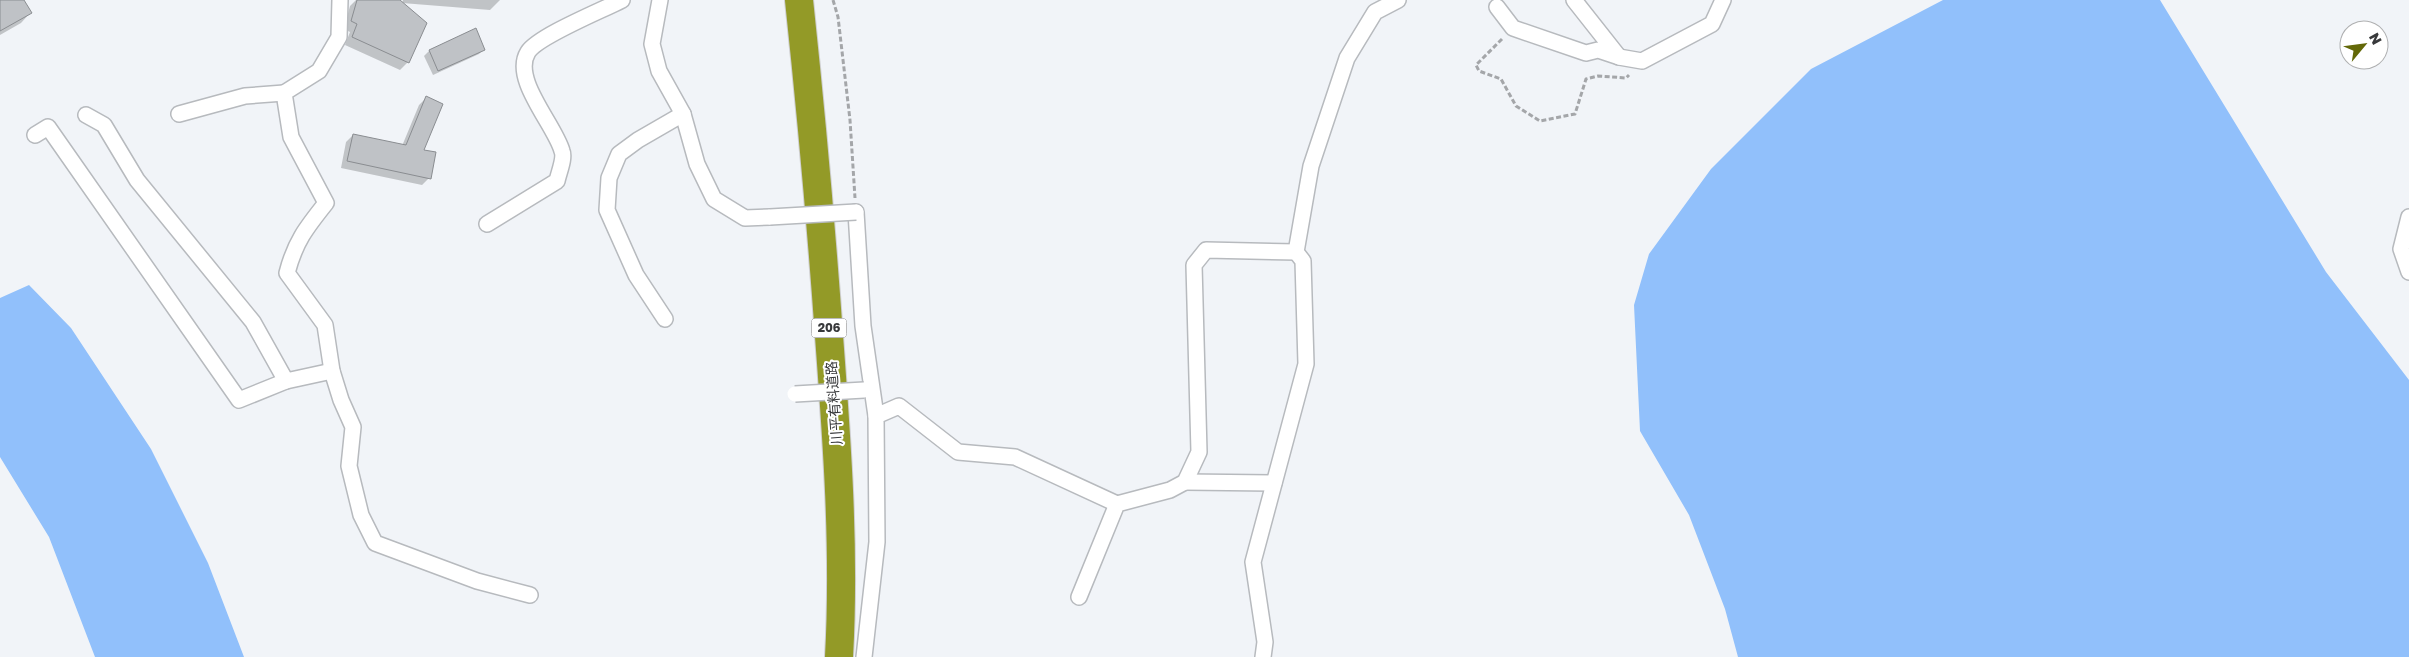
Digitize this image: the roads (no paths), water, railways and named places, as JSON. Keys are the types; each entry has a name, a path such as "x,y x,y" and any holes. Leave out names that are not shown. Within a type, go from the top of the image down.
{"highway":[{"name":"川平有料道路","path":"787,0 808,186 824,502 825,657"},
{"name":"川平有料道路","path":"799,0 817,172 836,428 839,513 839,657"}],"street":[{"path":"178,114 245,96 284,93 319,71 339,37 340,0"},
{"path":"487,224 557,180 563,152 529,87 524,63 528,52 543,40 622,0"},
{"path":"660,0 652,44 659,71 683,114 697,164 714,199 745,218 856,212 863,326 876,416 877,542 864,657"},
{"path":"1263,657 1265,642 1253,562 1306,364 1303,261 1296,252 1310,166 1347,58 1375,12 1398,0"},
{"path":"1574,0 1619,57"},
{"path":"1497,7 1513,28 1586,53 1598,50 1619,57 1642,61 1712,24 1724,0"},
{"path":"284,93 291,137 326,203 307,226 293,250 287,274 325,325 332,371 341,400 353,427 349,466 361,515 374,543 477,581 530,595"},
{"path":"86,114 104,125 137,180 254,322 286,381"},
{"path":"665,319 636,276 607,210 609,178 619,154 638,140 683,114"},
{"path":"35,135 48,127 239,400 286,381 332,371"},
{"path":"2409,217 2401,249 2409,272"},
{"path":"1185,482 1200,452 1194,265 1206,250 1296,252"},
{"path":"795,394 864,390"},
{"path":"876,416 899,406 958,452 1014,456 1117,504 1170,490 1185,482 1274,483"},
{"path":"1079,597 1117,504"}]}
